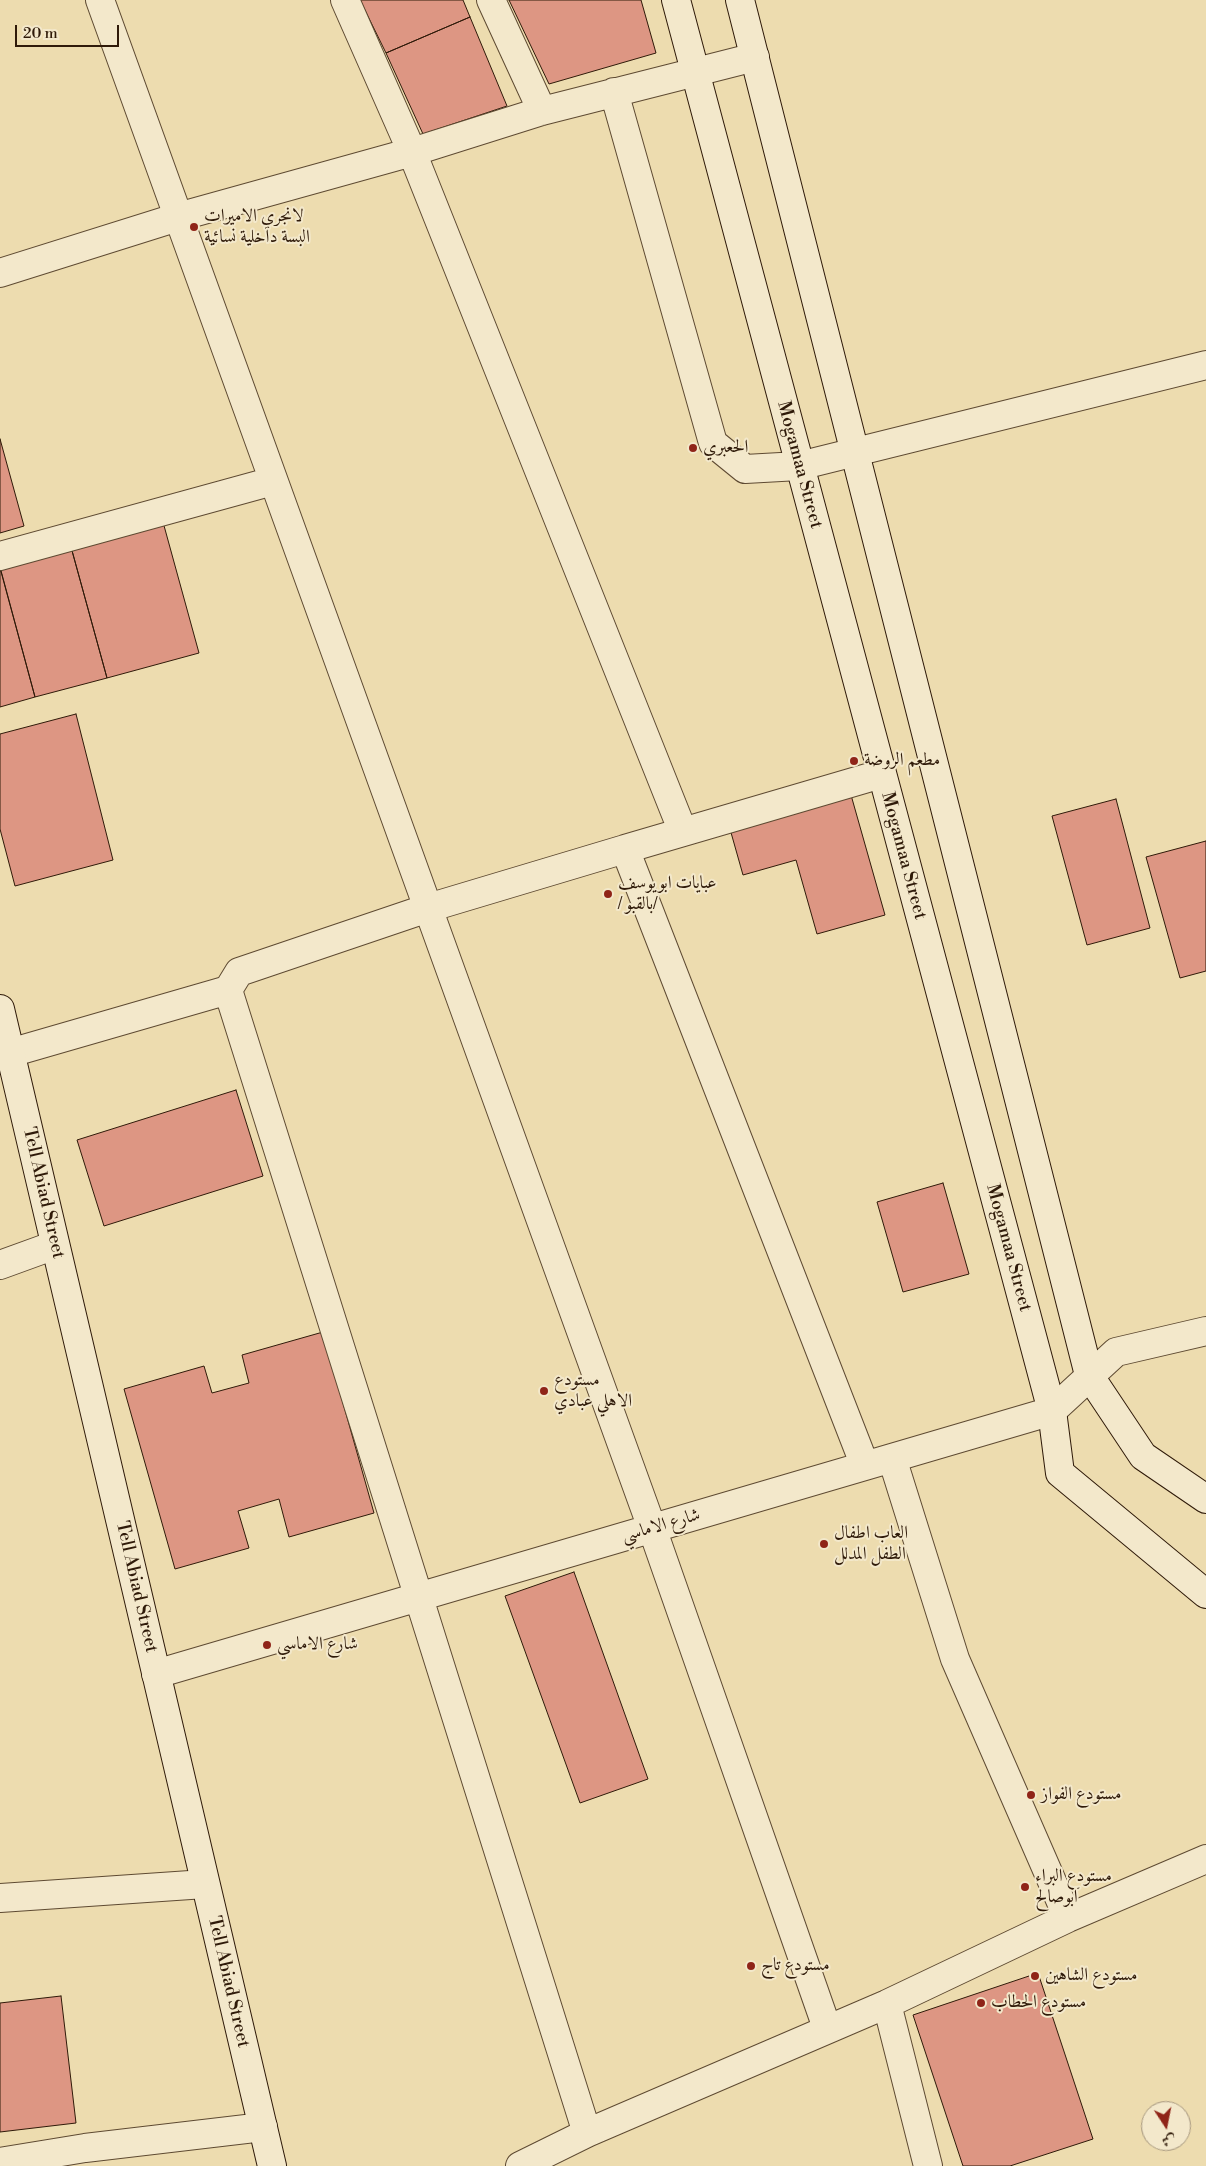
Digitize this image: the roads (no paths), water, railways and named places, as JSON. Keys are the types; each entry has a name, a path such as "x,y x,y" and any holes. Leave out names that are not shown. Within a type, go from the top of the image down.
{"street":[{"path":"100,0 652,1528 827,2028"},
{"path":"344,0 412,152 683,832"},
{"path":"491,0 542,111"},
{"name":"Mogamaa Street","path":"676,0 1052,1411 1060,1473 1206,1594"},
{"path":"740,0 1089,1374 1143,1456 1206,1499"},
{"path":"0,273 178,217 412,152 542,111 755,57"},
{"path":"614,92 713,442 746,468 799,466 1206,364"},
{"path":"0,556 274,481"},
{"path":"10,1053 228,990 239,972 428,908 881,774"},
{"path":"625,849 865,1466"},
{"path":"228,990 587,2133"},
{"name":"Tell Abiad Street","path":"0,1009 272,2166"},
{"path":"0,1264 55,1245"},
{"path":"1052,1411 1089,1374 1116,1352 1206,1330"},
{"name":"شارع الاماسي","path":"156,1674 1052,1411"},
{"path":"892,1458 955,1659 1068,1918"},
{"path":"520,2166 587,2133 827,2028 887,2004 1068,1918 1206,1859"},
{"path":"0,1898 205,1884"},
{"path":"887,2004 928,2166"},
{"path":"0,2162 85,2148 263,2127"}],"place":[{"name":"لانجري الاميرات البسة داخلية نسائية","path":"194,227"},
{"name":"الحعبري","path":"693,448"},
{"name":"مطعم الروضة","path":"854,761"},
{"name":"عبايات ابويوسف / بالقبو/","path":"608,894"},
{"name":"مستودع الاهلي عبادي","path":"544,1391"},
{"name":"العاب اطفال الطفل المدلل","path":"824,1544"},
{"name":"شارع الاماسي","path":"267,1645"},
{"name":"مستودع الفواز","path":"1031,1795"},
{"name":"مستودع البراء ابوصالح","path":"1025,1887"},
{"name":"مستودع تاج","path":"751,1966"},
{"name":"مستودع الشاهين","path":"1035,1976"},
{"name":"مستودع الحطاب","path":"981,2003"}]}
